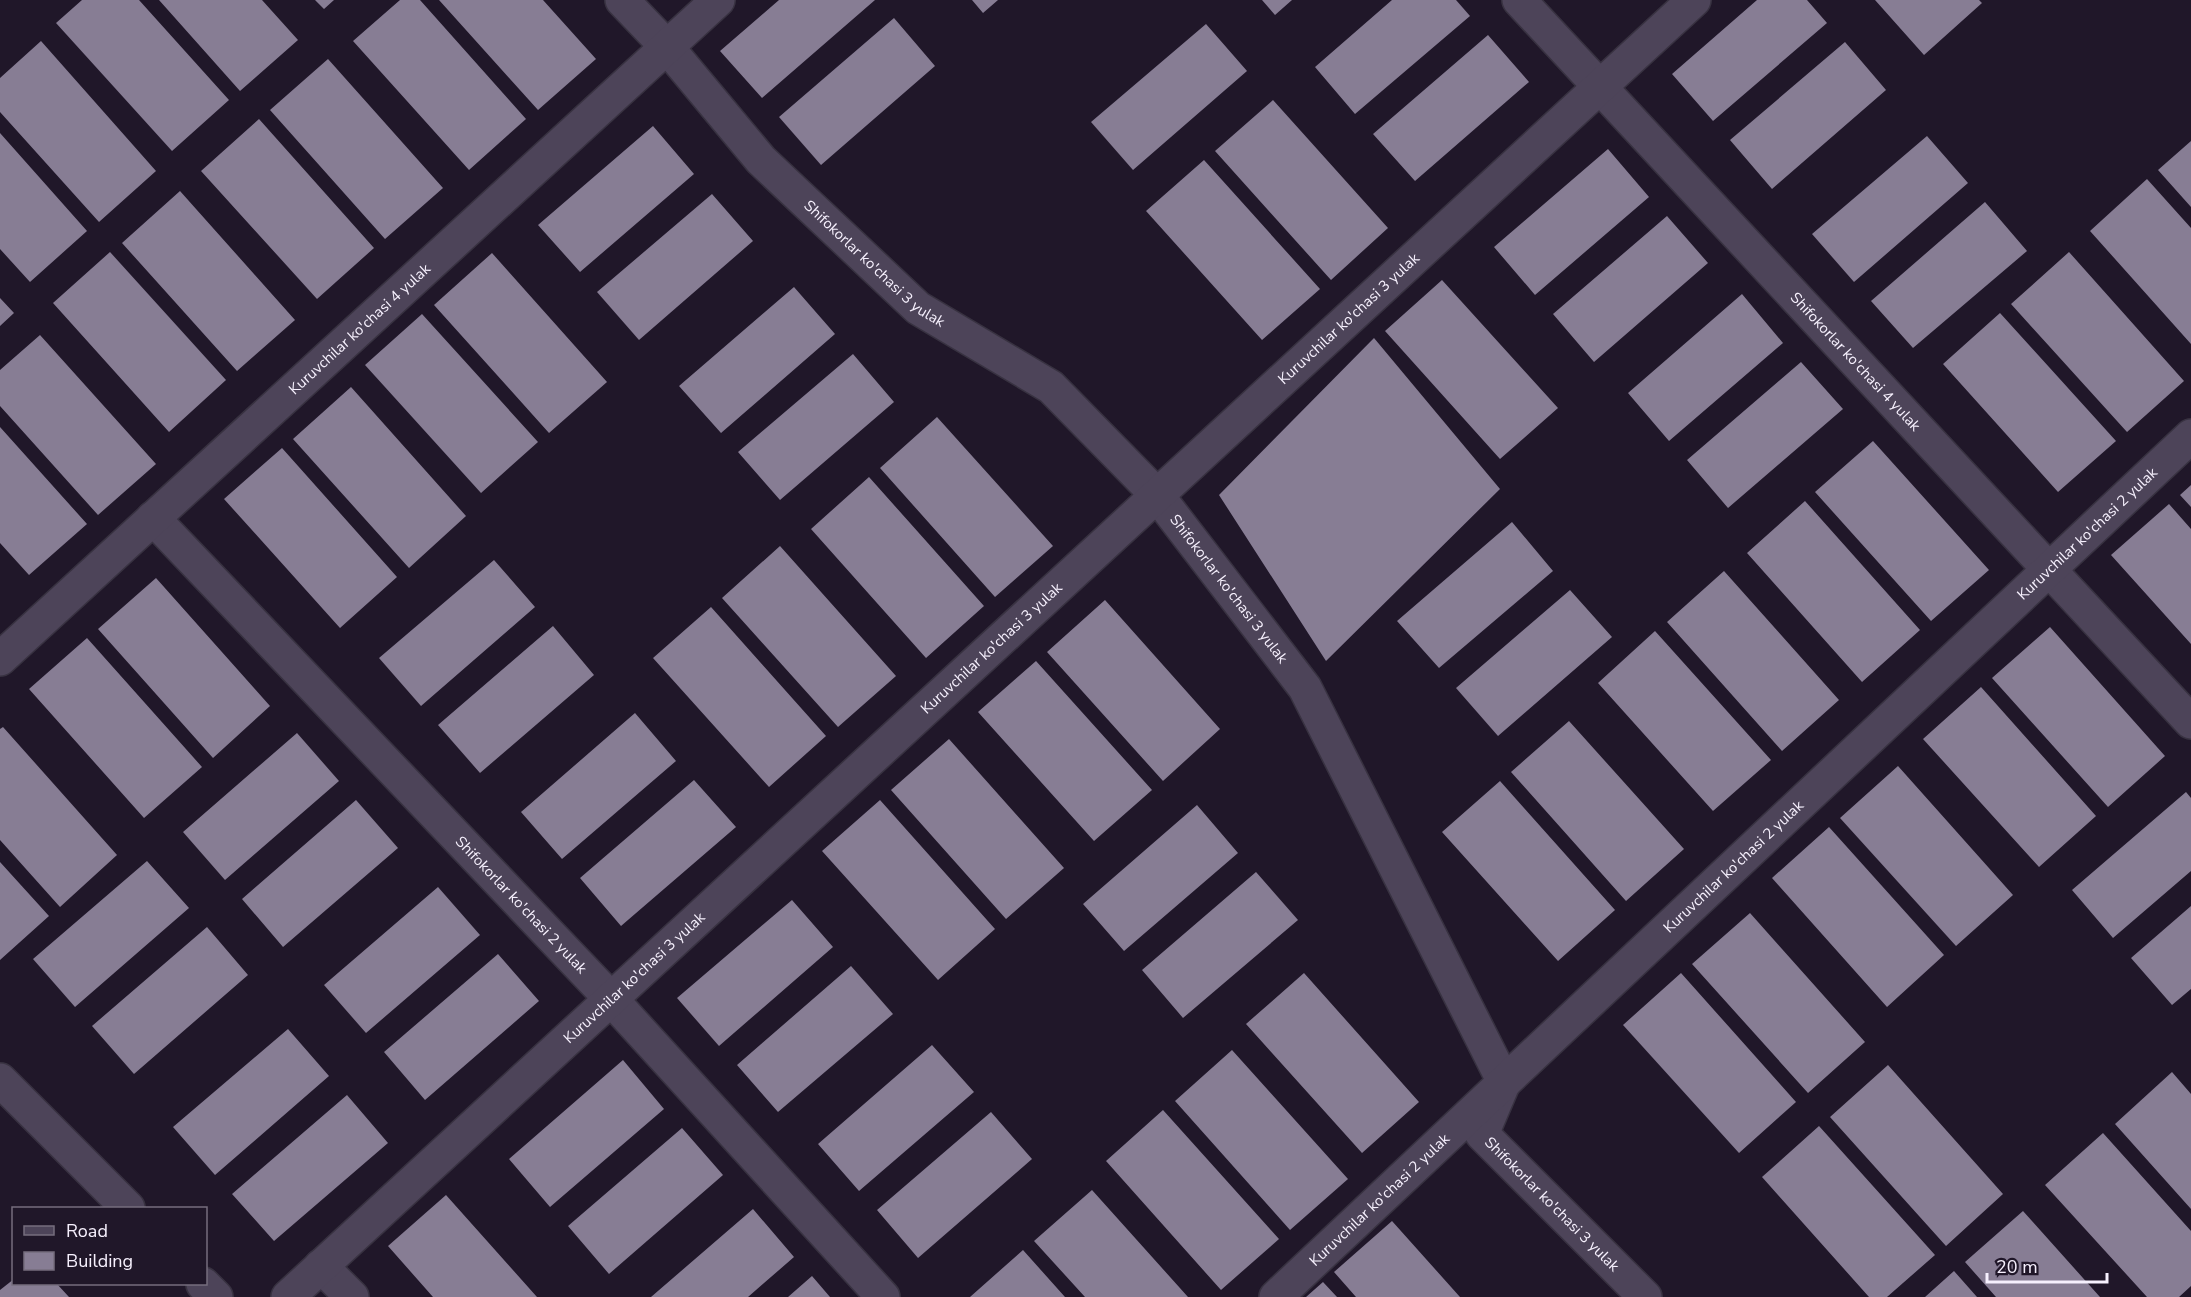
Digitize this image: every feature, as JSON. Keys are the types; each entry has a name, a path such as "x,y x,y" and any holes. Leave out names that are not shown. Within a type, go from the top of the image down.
{"street":[{"name":"Shifokorlar ko'chasi 3 yulak","path":"622,0 666,47 761,160 918,308 1052,387 1157,495 1305,688 1504,1082 1482,1134 1645,1297"},
{"name":"Kuruvchilar ko'chasi 4 yulak","path":"0,659 717,0"},
{"name":"Shifokorlar ko'chasi 4 yulak","path":"1519,0 2047,570 2191,722"},
{"name":"Kuruvchilar ko'chasi 3 yulak","path":"288,1297 1694,0"},
{"name":"Kuruvchilar ko'chasi 2 yulak","path":"1276,1297 2191,436"},
{"name":"Shifokorlar ko'chasi 2 yulak","path":"153,518 610,999 883,1297"},
{"path":"0,1080 126,1207"},
{"path":"321,1266 352,1297"},
{"path":"204,1285 216,1297"}],"building":[{"path":"82,0 139,0 229,100 172,151 56,23"},
{"path":"159,0 262,0 298,40 240,91"},
{"path":"315,0 334,0 324,9"},
{"path":"400,0 420,0 526,119 469,170 353,41"},
{"path":"439,0 543,0 596,59 538,110"},
{"path":"779,0 875,0 762,98 720,51"},
{"path":"972,0 998,0 983,13"},
{"path":"1262,0 1292,0 1275,15"},
{"path":"1392,0 1456,0 1470,16 1355,114 1315,67"},
{"path":"1757,0 1807,0 1827,23 1713,121 1672,74"},
{"path":"1875,0 1979,0 1982,3 1924,55"},
{"path":"894,18 935,66 821,165 779,117"},
{"path":"1206,24 1247,71 1133,170 1091,122"},
{"path":"1488,35 1529,82 1415,181 1373,134"},
{"path":"41,41 156,171 99,222 0,112 0,78"},
{"path":"1845,42 1886,90 1772,189 1730,140"},
{"path":"328,59 443,188 385,239 270,110"},
{"path":"1273,100 1388,228 1331,280 1215,151"},
{"path":"259,119 374,248 317,299 201,171"},
{"path":"653,126 694,174 580,272 538,225"},
{"path":"0,133 87,231 30,282 0,249"},
{"path":"1927,136 1968,183 1854,282 1812,234"},
{"path":"2191,141 2191,207 2158,170"},
{"path":"1608,149 1649,197 1535,295 1494,247"},
{"path":"1204,160 1320,289 1262,340 1146,211"},
{"path":"2147,179 2191,228 2191,344 2090,231"},
{"path":"180,191 295,320 237,371 122,243"},
{"path":"712,194 753,241 639,340 597,292"},
{"path":"1985,202 2027,251 1913,348 1871,301"},
{"path":"1667,216 1708,263 1594,362 1553,314"},
{"path":"110,252 226,380 169,432 53,303"},
{"path":"2069,252 2184,381 2127,432 2011,304"},
{"path":"492,253 607,382 549,433 434,305"},
{"path":"1442,280 1558,408 1500,459 1385,331"},
{"path":"794,287 835,334 721,433 679,386"},
{"path":"1742,294 1783,343 1669,441 1628,393"},
{"path":"0,298 14,313 0,326"},
{"path":"2000,313 2116,441 2058,492 1943,364"},
{"path":"422,314 538,442 481,493 365,365"},
{"path":"40,335 156,464 98,515 0,406 0,370"},
{"path":"1374,338 1500,489 1326,661 1219,495"},
{"path":"853,354 894,402 780,500 738,452"},
{"path":"1801,362 1843,409 1728,508 1687,460"},
{"path":"351,387 466,516 409,568 293,439"},
{"path":"937,417 1053,546 995,597 880,468"},
{"path":"0,427 87,524 29,575 0,543"},
{"path":"1873,441 1989,570 1931,621 1815,492"},
{"path":"282,448 397,577 340,628 224,499"},
{"path":"869,477 984,606 926,658 811,529"},
{"path":"2191,485 2191,507 2180,495"},
{"path":"1805,501 1920,630 1862,682 1747,553"},
{"path":"2169,504 2191,529 2191,644 2111,555"},
{"path":"1512,522 1553,571 1439,668 1397,621"},
{"path":"780,546 896,676 838,727 722,598"},
{"path":"494,560 535,607 421,706 379,658"},
{"path":"1724,571 1839,700 1782,751 1667,622"},
{"path":"156,578 270,706 213,758 98,629"},
{"path":"1570,590 1612,637 1498,736 1456,688"},
{"path":"1105,600 1220,729 1163,781 1047,652"},
{"path":"711,607 826,736 769,787 653,658"},
{"path":"553,626 594,675 480,773 438,725"},
{"path":"2050,627 2165,756 2108,807 1992,678"},
{"path":"1655,631 1771,760 1713,811 1598,683"},
{"path":"87,638 202,767 144,818 29,689"},
{"path":"1036,661 1152,790 1094,841 978,712"},
{"path":"1981,687 2096,816 2039,867 1923,739"},
{"path":"635,713 676,761 562,859 521,812"},
{"path":"1569,721 1684,849 1626,901 1511,772"},
{"path":"3,727 117,855 60,907 0,840 0,729"},
{"path":"297,733 339,781 225,880 183,832"},
{"path":"949,739 1064,868 1006,919 891,790"},
{"path":"1898,766 2013,895 1956,946 1840,818"},
{"path":"694,780 736,827 621,926 580,878"},
{"path":"1500,781 1615,910 1558,961 1442,832"},
{"path":"2186,792 2191,798 2191,871 2113,938 2072,890"},
{"path":"356,800 398,848 283,947 242,899"},
{"path":"880,800 995,929 938,980 822,851"},
{"path":"1197,805 1238,853 1124,951 1083,904"},
{"path":"1829,827 1944,955 1887,1007 1772,878"},
{"path":"147,861 189,908 75,1007 33,959"},
{"path":"0,862 49,916 0,960"},
{"path":"1256,872 1298,920 1183,1018 1142,970"},
{"path":"438,887 480,935 366,1033 324,985"},
{"path":"792,900 833,947 719,1046 677,998"},
{"path":"2191,906 2191,989 2172,1005 2131,958"},
{"path":"1750,913 1865,1042 1808,1093 1692,964"},
{"path":"207,927 248,975 134,1074 92,1026"},
{"path":"498,954 539,1001 425,1100 384,1052"},
{"path":"851,966 893,1014 778,1112 737,1065"},
{"path":"1304,973 1419,1102 1362,1153 1246,1024"},
{"path":"1681,973 1796,1102 1739,1153 1623,1025"},
{"path":"288,1029 329,1076 215,1175 173,1127"},
{"path":"932,1045 974,1092 859,1191 818,1144"},
{"path":"1232,1050 1348,1179 1290,1230 1175,1101"},
{"path":"623,1060 664,1109 550,1207 509,1159"},
{"path":"1888,1065 2003,1194 1946,1246 1830,1117"},
{"path":"2172,1072 2191,1094 2191,1209 2115,1124"},
{"path":"347,1095 388,1143 274,1241 232,1194"},
{"path":"1163,1110 1279,1239 1221,1290 1106,1161"},
{"path":"991,1112 1032,1159 918,1258 877,1210"},
{"path":"1819,1126 1935,1255 1887,1297 1869,1297 1762,1177"},
{"path":"682,1128 723,1175 609,1274 568,1226"},
{"path":"2103,1133 2191,1231 2191,1286 2179,1297 2147,1297 2045,1185"},
{"path":"1092,1190 1188,1297 1085,1297 1034,1241"},
{"path":"446,1195 537,1297 433,1297 388,1246"},
{"path":"753,1209 794,1257 748,1297 651,1297"},
{"path":"2023,1211 2100,1297 1996,1297 1965,1262"},
{"path":"1392,1221 1460,1297 1356,1297 1334,1272"},
{"path":"1023,1250 1065,1297 970,1297"},
{"path":"1954,1271 1977,1297 1925,1297"},
{"path":"812,1276 830,1297 788,1297"},
{"path":"12,1281 12,1285 58,1285 69,1297 0,1297 0,1290"},
{"path":"1323,1282 1337,1297 1306,1297"}]}
